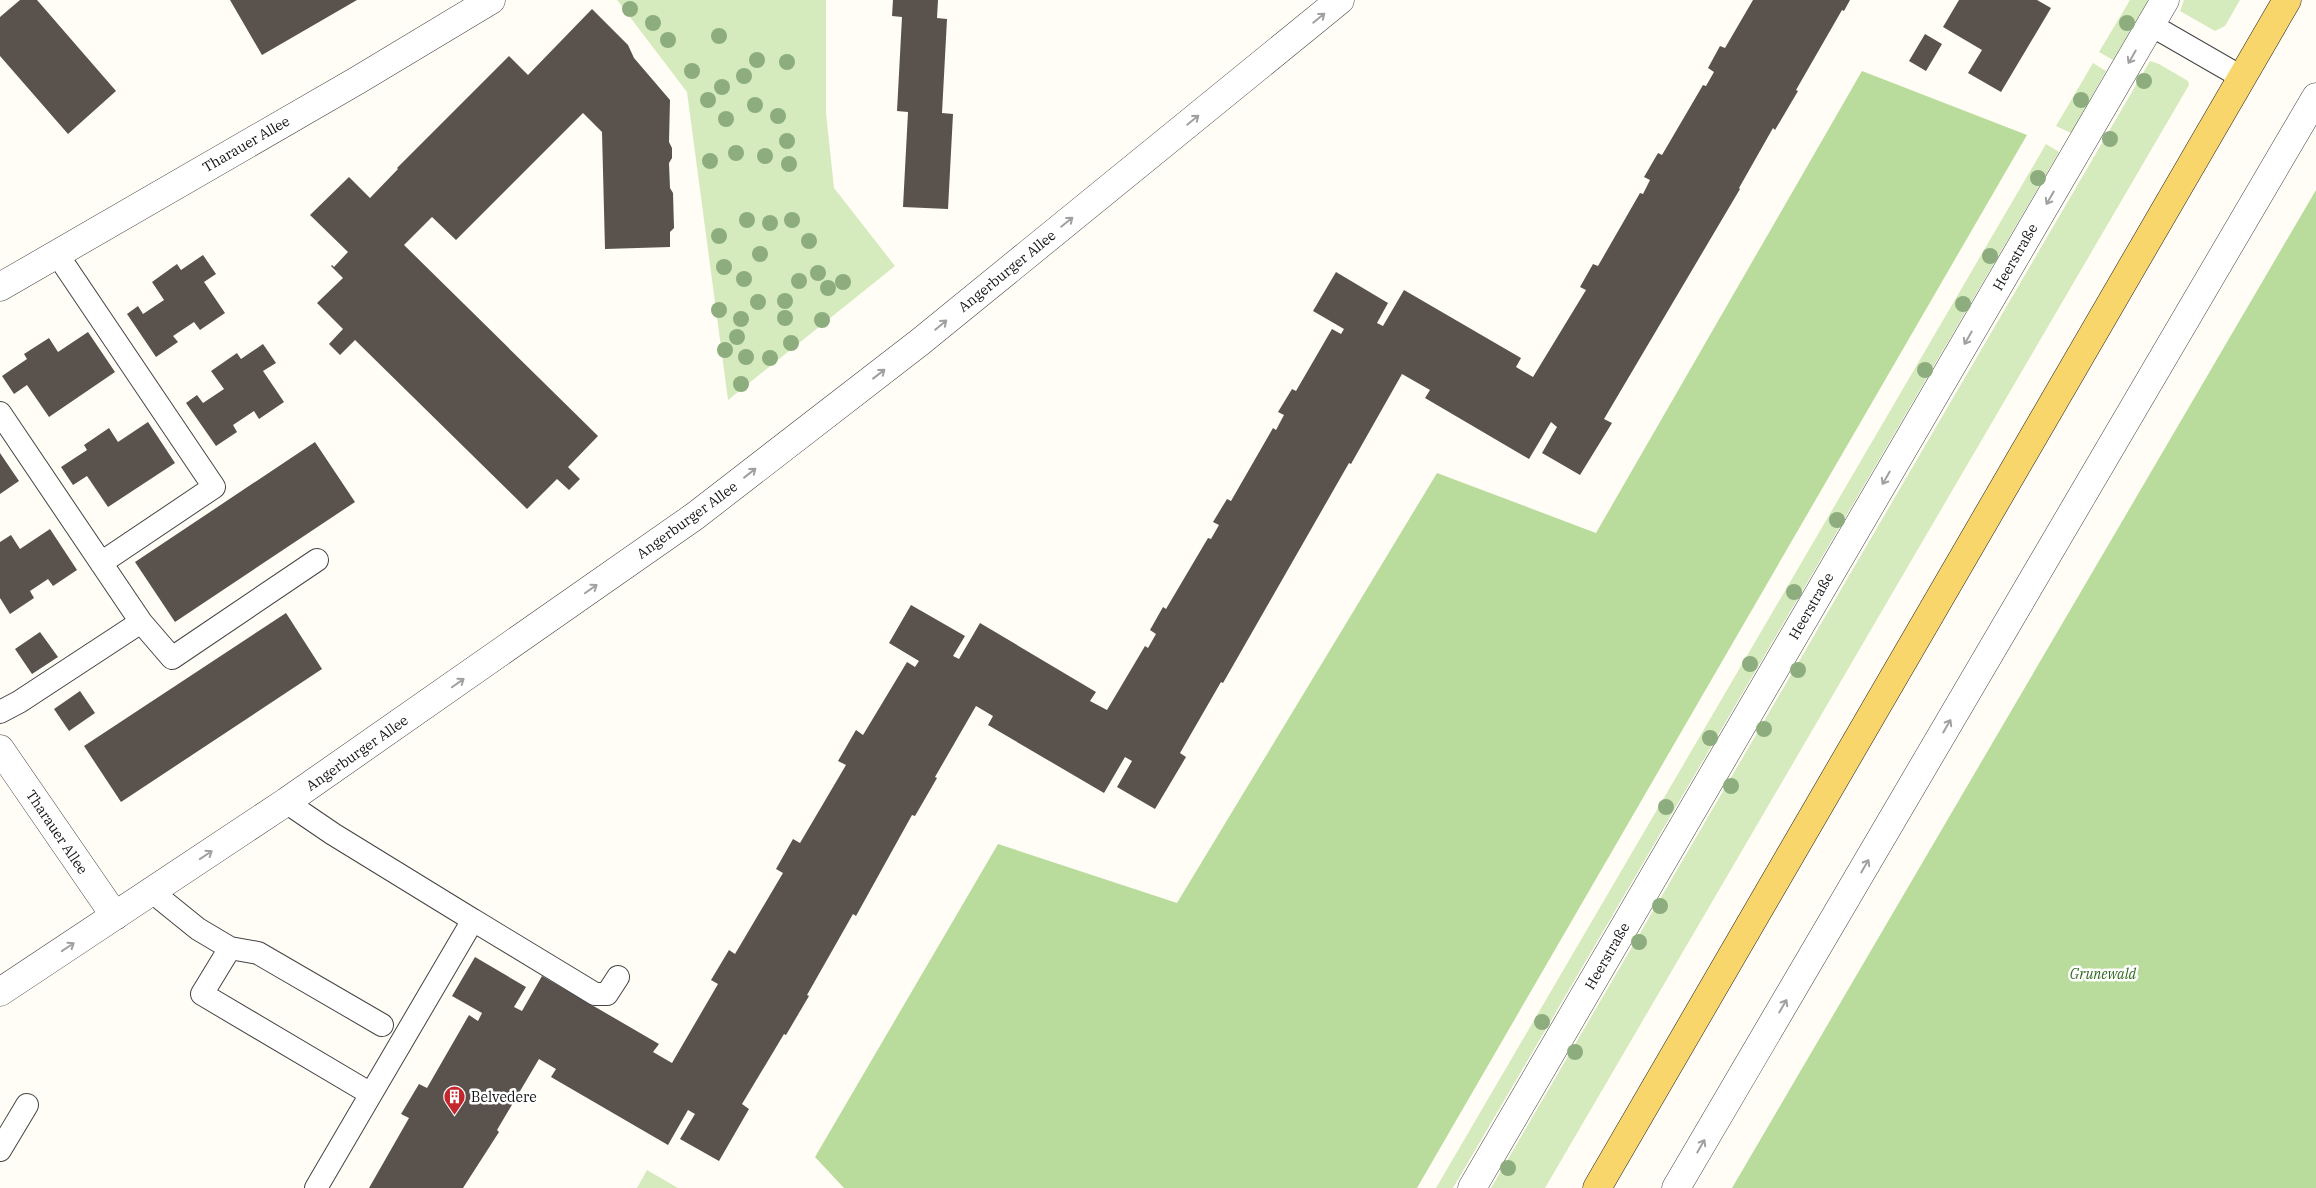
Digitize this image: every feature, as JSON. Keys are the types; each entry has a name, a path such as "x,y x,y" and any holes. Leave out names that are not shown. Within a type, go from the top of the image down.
{"main road":[{"path":"1597,1188 2287,0"}],"street":[{"name":"Tharauer Allee","path":"0,287 358,80 491,0"},
{"name":"Angerburger Allee","path":"0,992 286,802 710,504 920,342 1340,0"},
{"name":"Heerstraße","path":"1472,1188 2165,0"},
{"path":"1676,1188 2316,97"},
{"name":"Tharauer Allee","path":"0,749 115,916"}],"lane":[{"path":"2151,25 2243,78"},
{"path":"57,254 214,487 101,563"},
{"path":"0,413 142,622 172,658 317,560"},
{"path":"0,712 19,702 142,622"},
{"path":"286,802 333,834 595,994 607,994 618,977"},
{"path":"152,891 198,929 230,948 258,953 382,1025"},
{"path":"316,1188 473,920"},
{"path":"230,948 202,994 371,1094"},
{"path":"0,1150 27,1104"}],"green space":[{"path":"617,0 826,0 826,113 834,188 895,266 728,400 687,92"},
{"path":"2130,0 2148,0 2113,60 2099,52"},
{"path":"2184,0 2240,0 2225,26 2215,31 2180,11"},
{"path":"2150,61 2159,64 2188,81 2189,85 1545,1188 1491,1188"},
{"path":"2093,63 2106,71 2071,133 2056,126"},
{"path":"1862,71 2027,135 1417,1188 844,1188 815,1157 998,844 1177,903 1437,473 1596,533"},
{"path":"2046,144 2059,152 1453,1188 1436,1188"},
{"name":"Grunewald","path":"2316,190 2316,1188 1732,1188"},
{"path":"647,1170 678,1188 637,1188"}],"building":[{"path":"20,0 37,0 116,91 68,134 0,56 0,17"},
{"path":"230,0 357,0 262,55"},
{"path":"893,0 938,0 937,18 947,19 942,113 953,114 948,209 903,207 908,112 897,111 902,17 892,16"},
{"path":"1753,0 1850,0 1844,11 1842,10 1796,90 1798,91 1775,130 1773,128 1740,189 1604,419 1612,423 1580,475 1542,453 1557,427 1551,422 1529,459 1425,398 1430,390 1402,374 1223,683 1221,682 1180,753 1186,757 1155,809 1117,787 1132,761 1125,757 1104,793 988,725 993,716 976,706 915,816 912,815 856,916 853,914 807,995 809,996 742,1104 749,1109 719,1161 680,1139 695,1114 688,1110 668,1145 551,1077 556,1069 539,1059 497,1130 499,1132 463,1188 369,1188 409,1118 401,1114 419,1084 427,1088 469,1015 478,1021 482,1013 452,996 475,957 526,987 514,1007 522,1011 542,976 659,1044 653,1052 672,1063 718,984 711,980 729,950 735,954 783,873 776,869 793,839 800,843 846,765 838,761 856,730 863,735 907,662 915,667 919,661 889,643 911,605 965,636 953,656 959,659 980,623 1096,692 1090,701 1107,710 1145,646 1148,648 1156,634 1150,630 1163,607 1166,609 1208,538 1211,539 1219,525 1213,522 1227,499 1231,501 1273,428 1276,430 1284,415 1278,412 1292,389 1296,391 1332,329 1341,334 1344,329 1313,311 1336,272 1388,303 1377,323 1383,326 1404,290 1521,358 1516,367 1533,377 1586,290 1580,287 1593,264 1598,266 1640,193 1643,194 1650,180 1644,177 1658,153 1662,155 1703,85 1706,86 1714,72 1708,68 1720,46 1725,48"},
{"path":"1959,0 2037,0 2051,8 2001,92 1968,73 1982,50 1943,27"},
{"path":"592,9 628,45 634,58 670,100 669,142 672,148 672,158 669,163 670,188 673,193 674,228 670,232 670,247 605,249 602,132 583,113 456,240 432,217 404,245 598,436 568,467 580,479 569,490 557,479 527,509 355,340 340,355 329,344 343,329 317,303 343,278 331,266 334,267 348,252 310,215 349,177 370,198 397,168 509,56 528,75"},
{"path":"1925,34 1942,44 1926,71 1909,61"},
{"path":"203,255 216,274 204,282 225,313 200,330 194,322 173,336 178,342 156,357 127,314 138,306 143,314 164,300 152,282 177,264 181,270"},
{"path":"88,332 115,372 49,417 27,385 14,394 2,376 27,359 24,354 49,338 58,352"},
{"path":"263,344 276,363 263,371 284,402 259,419 254,411 233,425 237,432 216,446 186,403 197,395 203,403 224,389 211,371 237,353 241,359"},
{"path":"148,422 175,463 108,507 87,476 73,485 61,467 87,450 84,445 109,428 118,442"},
{"path":"315,442 355,502 175,622 135,562"},
{"path":"0,453 19,481 0,494"},
{"path":"50,529 77,570 53,586 48,579 30,591 34,598 10,614 0,598 0,542 11,535 20,549"},
{"path":"286,613 322,669 121,802 84,746"},
{"path":"40,632 58,657 32,674 15,649"},
{"path":"80,691 95,713 69,731 54,709"}],"place":[{"name":"Belvedere","path":"455,1116"}]}
